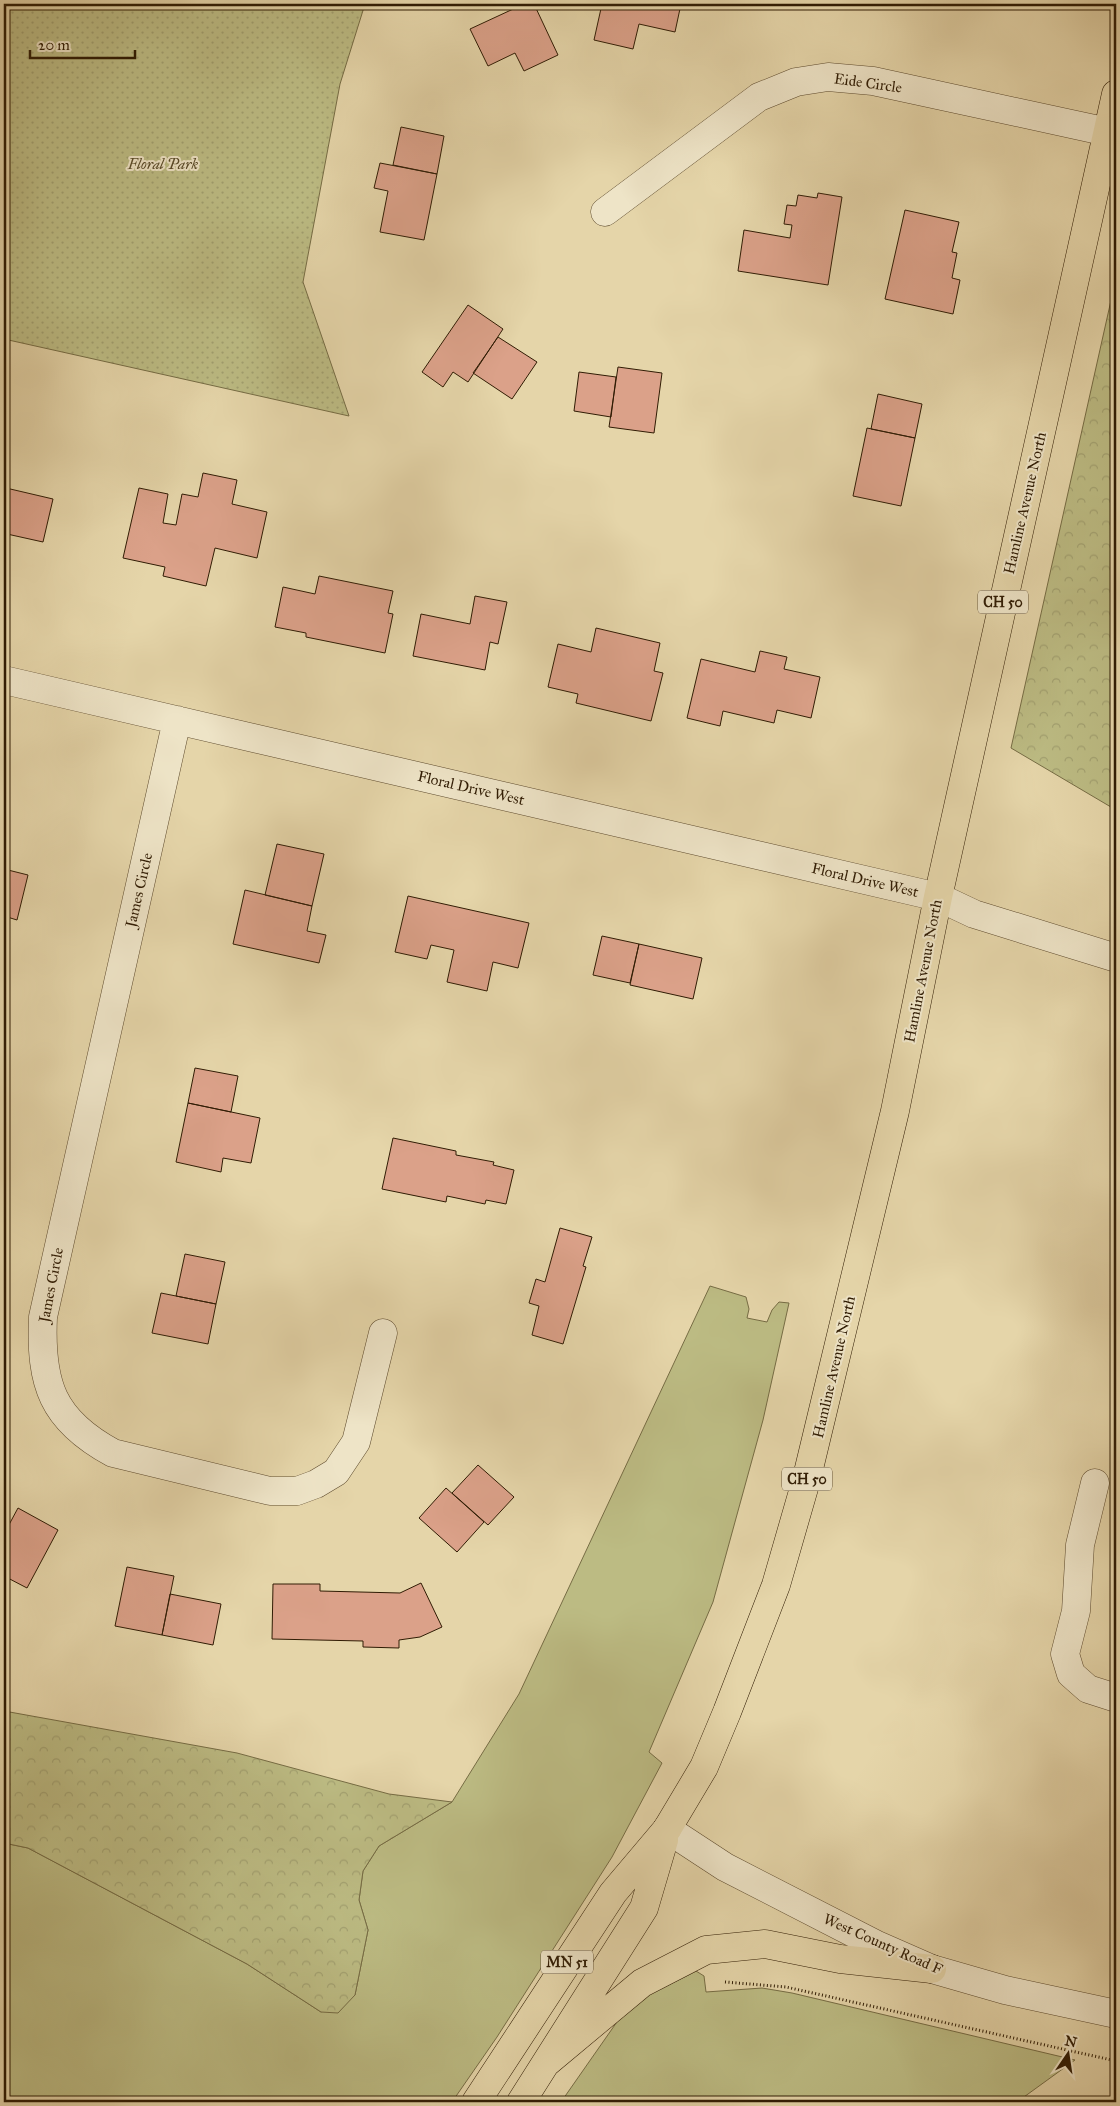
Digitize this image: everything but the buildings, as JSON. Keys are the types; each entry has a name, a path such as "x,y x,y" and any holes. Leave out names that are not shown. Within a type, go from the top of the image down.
{"main road":[{"name":"Hamline Avenue North","path":"476,2102 613,1893 668,1829 704,1767 776,1586 806,1481 895,1111 938,897 1116,94"},
{"name":"Hamline Avenue North","path":"521,2102 644,1908 668,1829"},
{"path":"546,2063 642,1983 706,1950 766,1944 840,1960 932,1969"}],"street":[{"name":"Eide Circle","path":"605,212 759,97 796,82 828,77 873,81 1108,132"},
{"name":"Floral Drive West","path":"4,680 938,897 974,914 1116,958"},
{"name":"James Circle","path":"177,720 42,1317 41,1347 47,1384 67,1420 90,1440 113,1452 270,1491 297,1491 316,1484 336,1472 356,1442 382,1333"},
{"path":"1095,1483 1080,1545 1076,1610 1066,1654 1071,1674 1088,1690 1116,1698"},
{"name":"West County Road F","path":"668,1829 725,1867 875,1944 932,1969 1005,1990 1116,2014"}],"path":[{"path":"717,1982 786,1987 1116,2061"}],"green space":[{"name":"Floral Park","path":"4,4 365,4 340,84 303,282 349,416 4,339"},
{"path":"1116,278 1116,810 1011,748"},
{"path":"710,1286 746,1297 749,1309 747,1318 767,1322 772,1310 779,1302 789,1303 763,1420 713,1602 649,1752 662,1763 612,1857 497,2037 452,2102 4,2102 4,1843 28,1848 247,1964 321,2012 355,1995 368,1930 359,1900 363,1871 379,1846 452,1802 519,1694"},
{"path":"4,1711 237,1753 389,1794 452,1802 379,1846 363,1871 359,1900 368,1930 355,1995 338,2013 321,2012 247,1964 28,1848 4,1843"},
{"path":"696,1971 704,1976 706,1992 762,1988 792,1993 1075,2060 1017,2102 561,2102 619,2019 642,1998"}]}
